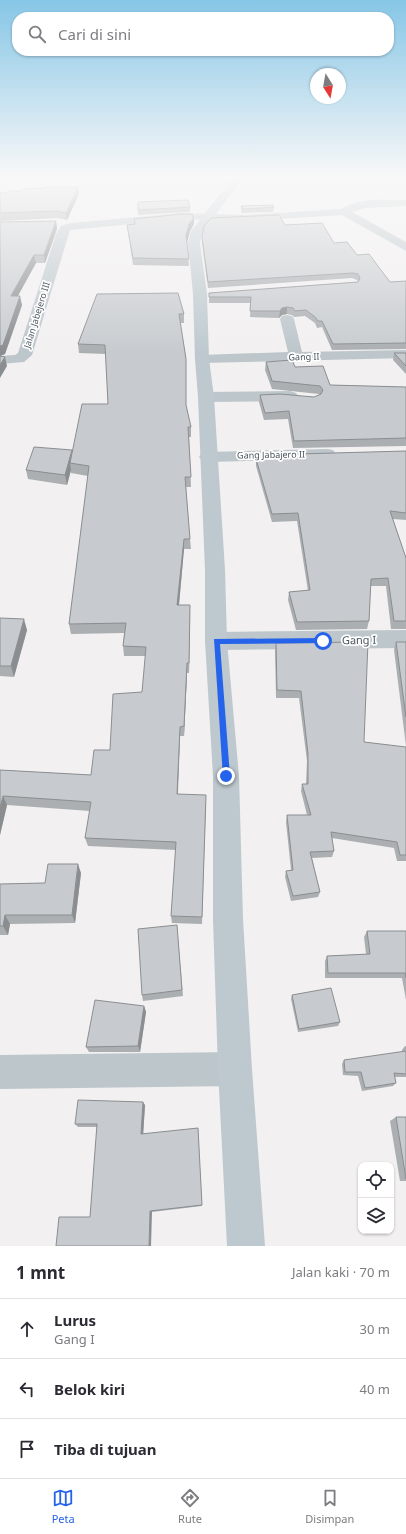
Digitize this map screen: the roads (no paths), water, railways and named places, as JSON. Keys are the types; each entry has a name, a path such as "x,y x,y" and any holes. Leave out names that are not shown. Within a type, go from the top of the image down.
{"street":[{"name":"Jalan Jabejero III","path":"0,360 20,359 25,355 61,236"},
{"path":"196,236 194,243 208,294 202,359 206,397 215,570 216,641 226,776 228,919 235,1069 246,1246"},
{"path":"387,236 406,247"},
{"path":"287,319 296,357"},
{"name":"Gang II","path":"202,359 406,354"},
{"path":"206,397 279,395 306,397"},
{"name":"Gang Jabajero II","path":"208,457 343,454"},
{"name":"Gang I","path":"216,641 406,639"},
{"path":"0,1072 235,1069"}]}
